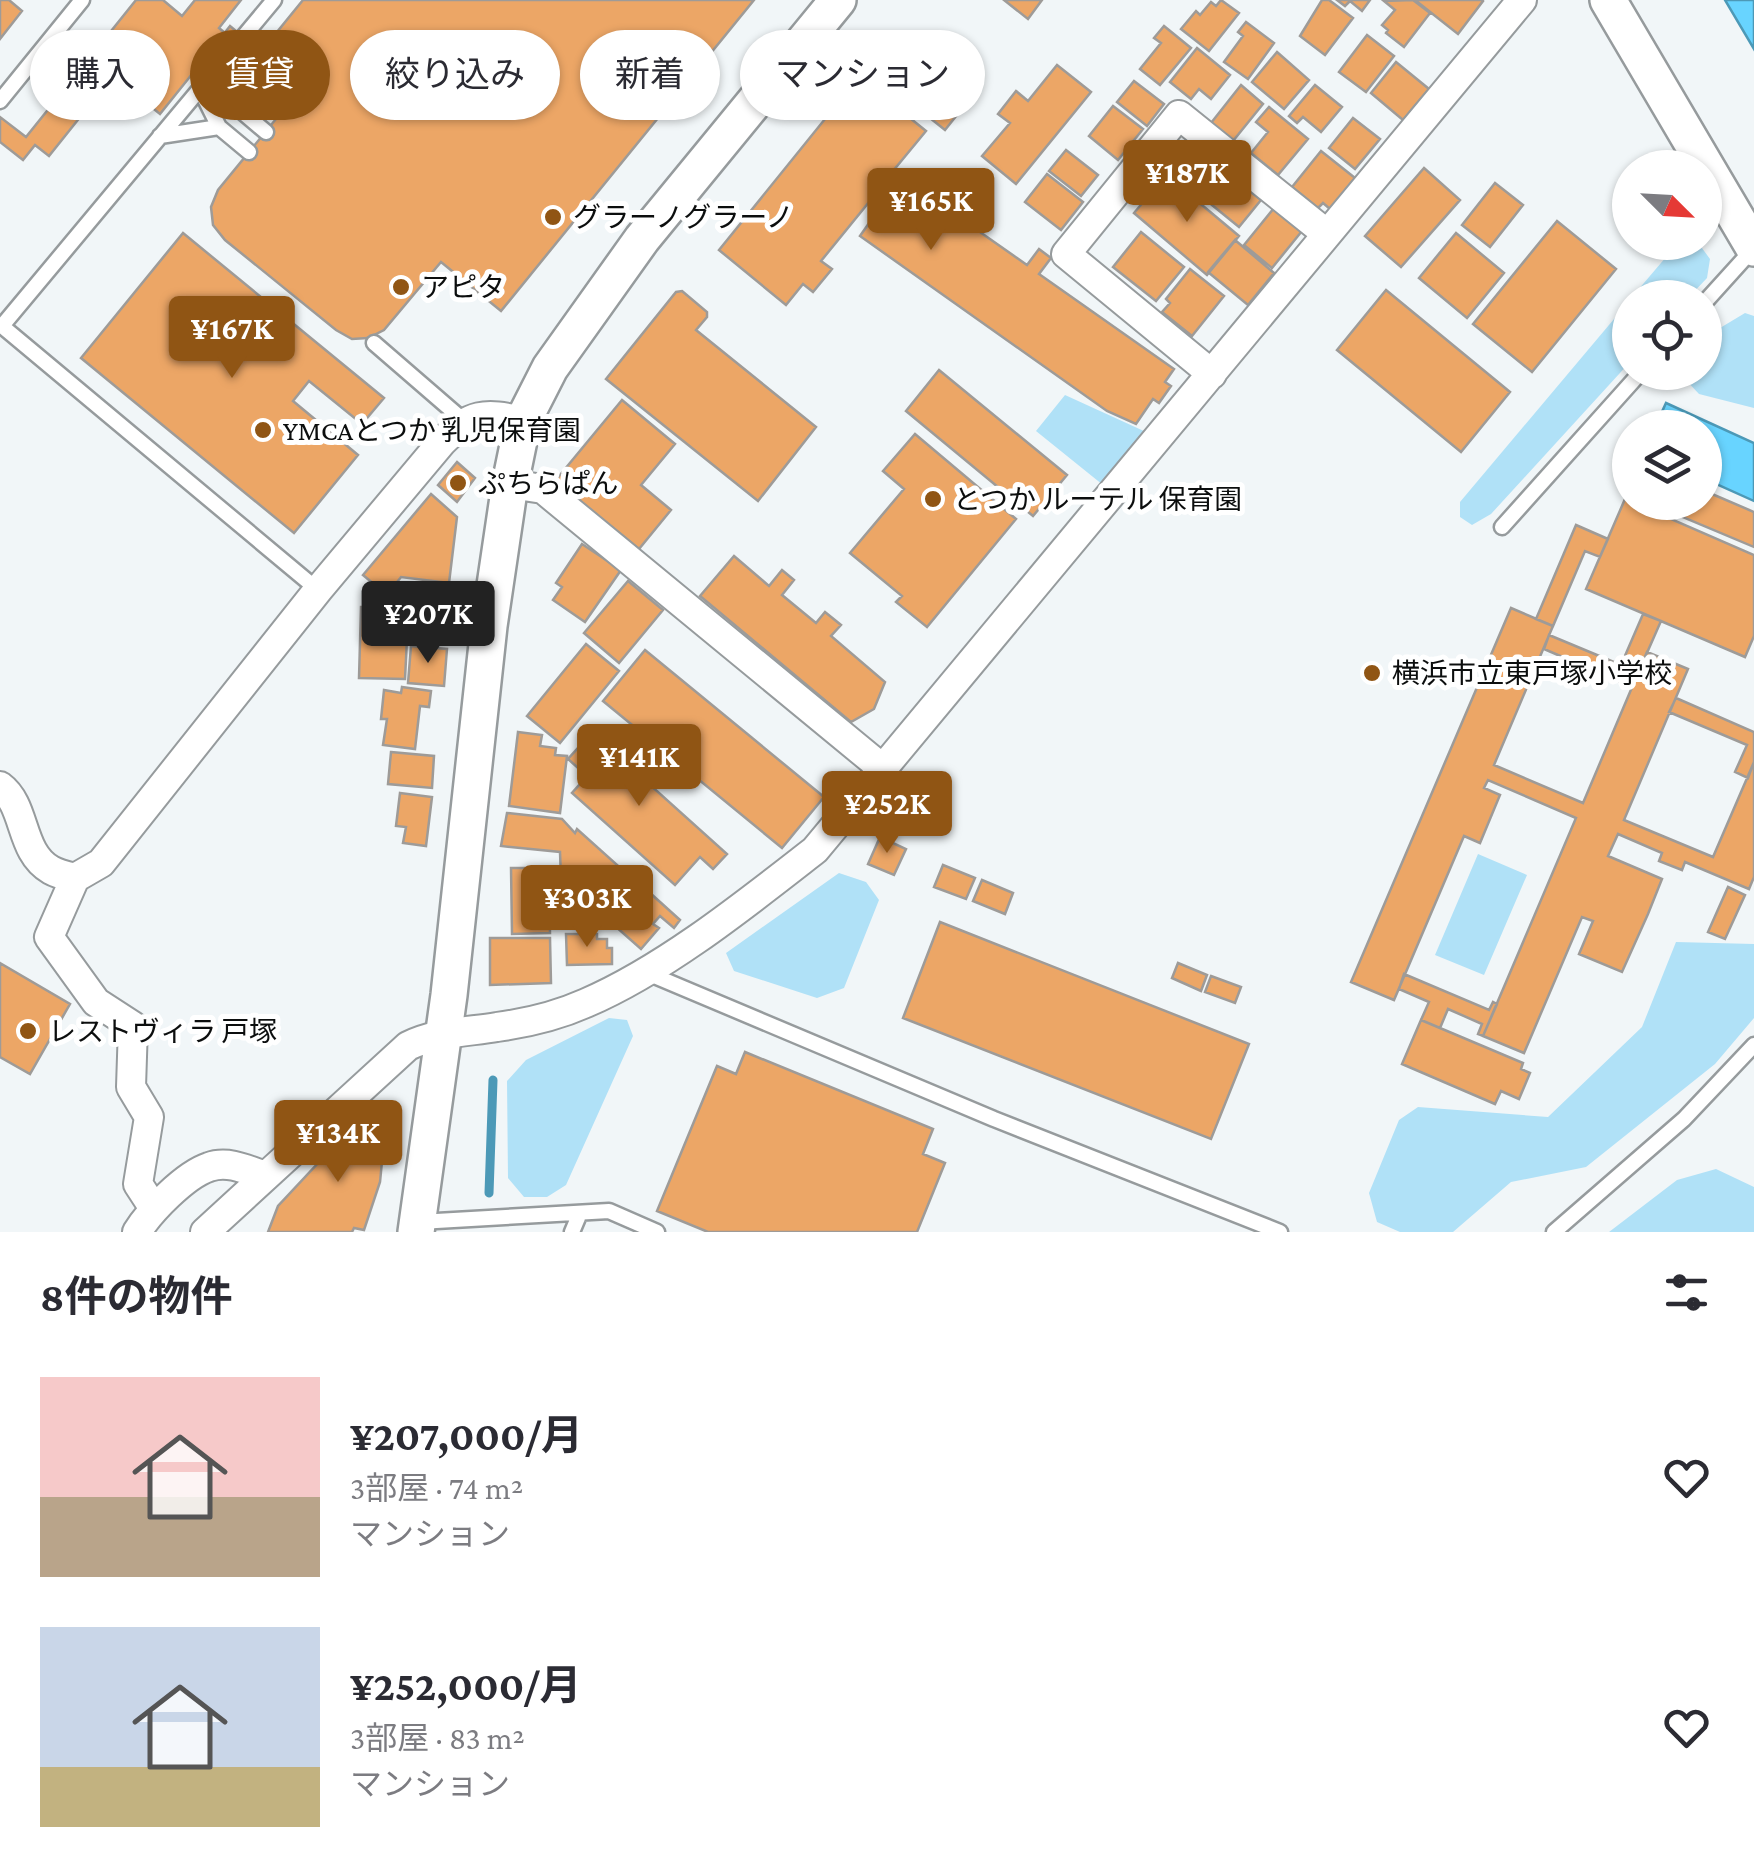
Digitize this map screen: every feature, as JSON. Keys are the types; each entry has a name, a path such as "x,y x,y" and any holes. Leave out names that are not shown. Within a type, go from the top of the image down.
{"street":[{"path":"417,1227 444,1034 487,644 523,421 550,368 642,239 838,0"},
{"path":"205,1232 408,1046 444,1034 529,1021 586,1004 644,972 750,901 816,850 1522,0"},
{"path":"1608,0 1754,248"},
{"path":"1212,374 1066,254 1179,115 1327,234"},
{"path":"154,1206 138,1184 149,1117 131,1087 134,1026 96,1002 49,937 75,878 101,864 318,590 463,420 492,414 523,421"},
{"path":"510,484 543,489 882,768"},
{"path":"0,786 10,794 31,851 49,870 75,878"},
{"path":"137,1232 154,1206 210,1166 236,1165 265,1176"}],"lane":[{"path":"0,101 82,0"},
{"path":"249,30 274,0"},
{"path":"190,100 2,326 318,590"},
{"path":"215,120 219,128 249,152"},
{"path":"252,120 266,132"},
{"path":"160,136 219,128"},
{"path":"1722,283 1754,248"},
{"path":"374,343 463,420"},
{"path":"1502,527 1625,390"},
{"path":"644,972 994,1120 1280,1232"},
{"path":"1554,1232 1684,1119 1754,1045"},
{"path":"417,1227 609,1211 656,1232"},
{"path":"572,1232 580,1213"}],"shaded area":[{"path":"1664,260 1710,260 1705,280 1646,280"},
{"path":"1745,313 1754,316 1754,408 1695,390 1722,390 1722,327"},
{"path":"1612,321 1612,382 1491,514 1472,525 1460,517 1460,502"},
{"path":"1065,395 1146,432 1103,485 1036,431"},
{"path":"1478,854 1527,875 1484,975 1435,955"},
{"path":"839,873 866,882 879,900 844,988 817,998 734,971 726,953"},
{"path":"1676,942 1754,944 1754,1018 1715,1064 1586,1167 1511,1182 1453,1232 1400,1232 1377,1222 1369,1193 1399,1120 1418,1107 1548,1117 1642,1027"},
{"path":"609,1018 627,1020 633,1036 566,1185 547,1197 524,1197 508,1178 507,1081 526,1060"},
{"path":"1716,1169 1754,1187 1754,1232 1609,1232 1677,1180"}],"water":[{"path":"1725,0 1754,0 1754,49"},
{"path":"1666,403 1681,410 1663,410"},
{"path":"1722,428 1754,443 1754,501 1722,487"}],"building":[{"path":"0,0 9,0 22,11 0,39"},
{"path":"136,0 163,0 182,16 195,0 241,0 219,28 221,30 190,30 190,77 170,102 170,30 112,30"},
{"path":"303,0 754,0 720,42 720,30 580,30 580,120 656,120 501,311 441,262 384,330 368,338 352,339 336,330 225,240 213,225 211,207 218,190 275,120 330,120 330,30 279,30"},
{"path":"1004,0 1042,0 1028,19"},
{"path":"1221,0 1239,13 1209,51 1181,29 1196,11 1200,15 1211,2 1216,6"},
{"path":"1322,0 1329,0 1353,18 1325,55 1300,36"},
{"path":"1337,0 1370,0 1362,11 1350,1 1345,6"},
{"path":"1413,0 1430,13 1404,47 1382,25 1395,10 1384,1"},
{"path":"1415,0 1482,0 1483,1 1458,34"},
{"path":"1246,22 1274,43 1248,79 1224,62 1243,36 1238,32"},
{"path":"1164,26 1191,48 1160,85 1140,69 1161,43 1154,38"},
{"path":"1367,35 1394,56 1366,92 1339,72"},
{"path":"1197,48 1230,75 1211,99 1199,89 1191,99 1170,82"},
{"path":"1277,52 1309,80 1284,109 1252,82"},
{"path":"1396,62 1429,89 1403,120 1371,93"},
{"path":"1057,65 1091,92 1016,184 982,156 1010,123 998,114 1016,91 1028,101"},
{"path":"1134,81 1164,104 1147,126 1117,102"},
{"path":"1241,85 1263,104 1233,141 1211,123"},
{"path":"1315,85 1342,107 1321,132 1303,117 1297,123 1289,116"},
{"path":"1113,106 1143,129 1118,160 1089,136"},
{"path":"1269,107 1308,139 1278,175 1251,153 1268,132 1256,122"},
{"path":"0,117 26,137 40,120 78,120 49,156 35,145 23,160 0,142"},
{"path":"1353,118 1380,139 1355,169 1329,148"},
{"path":"824,120 912,120 926,131 893,171 1027,265 1039,249 1051,258 1039,274 1174,369 1165,382 1171,386 1159,403 1153,399 1136,424 1107,411 860,236 895,186 887,180 821,261 832,269 813,292 803,284 786,305 719,250"},
{"path":"932,120 953,120 945,130"},
{"path":"1192,142 1227,171 1203,201 1168,172"},
{"path":"1066,150 1098,175 1081,196 1049,171"},
{"path":"1321,151 1355,178 1330,209 1323,203 1318,208 1292,187"},
{"path":"1424,168 1460,200 1401,267 1365,236"},
{"path":"1047,174 1083,202 1061,230 1025,202"},
{"path":"1166,175 1239,236 1207,275 1134,213"},
{"path":"1234,178 1261,200 1239,227 1212,205"},
{"path":"1495,183 1523,205 1490,247 1462,225"},
{"path":"1274,208 1302,231 1272,268 1244,245"},
{"path":"1557,221 1616,269 1532,372 1473,324"},
{"path":"1141,232 1184,267 1156,301 1113,267"},
{"path":"183,233 384,398 362,424 309,381 293,401 358,455 294,533 81,358"},
{"path":"1456,233 1504,273 1467,318 1419,278"},
{"path":"1235,240 1274,273 1248,305 1208,272"},
{"path":"1190,269 1224,296 1192,336 1162,312 1170,303 1166,299"},
{"path":"1386,290 1510,392 1461,452 1337,350"},
{"path":"682,291 707,312 696,330 816,427 758,501 606,379 676,292"},
{"path":"939,370 1067,475 1033,516 906,411"},
{"path":"622,400 675,444 641,485 671,510 639,549 555,481"},
{"path":"915,434 1016,519 927,627 896,602 902,596 850,553 904,489 883,471"},
{"path":"457,462 475,478 457,502 438,485"},
{"path":"431,494 457,517 449,583 401,577 387,595 363,575"},
{"path":"1722,498 1754,512 1754,547 1690,520 1722,520"},
{"path":"1616,520 1673,520 1754,555 1754,636 1745,657 1586,589"},
{"path":"1576,525 1608,539 1600,557 1585,551 1553,626 1536,619"},
{"path":"582,544 621,570 585,622 553,600 562,587 556,583"},
{"path":"734,556 769,586 782,570 794,580 782,595 816,623 825,612 841,625 831,636 885,682 874,709 851,722 700,596"},
{"path":"628,581 663,610 619,663 584,633"},
{"path":"410,583 454,588 449,638 404,633"},
{"path":"361,607 399,608 398,639 407,639 405,679 359,678"},
{"path":"1511,608 1553,626 1494,765 1583,803 1647,652 1688,669 1624,820 1713,857 1754,762 1754,877 1749,889 1685,862 1682,870 1659,861 1662,853 1618,834 1608,856 1662,879 1648,914 1622,972 1579,954 1593,921 1582,917 1524,1053 1483,1036 1576,818 1488,780 1484,788 1500,795 1480,843 1464,836 1394,1000 1351,982"},
{"path":"1643,614 1661,621 1632,687 1544,649 1549,635 1621,665"},
{"path":"586,644 619,671 560,743 527,716"},
{"path":"411,646 447,649 444,686 408,683"},
{"path":"645,650 824,797 782,848 603,701"},
{"path":"402,687 431,691 429,707 420,706 415,749 383,745 387,719 381,719 384,690 401,693"},
{"path":"1676,698 1754,732 1754,762 1748,778 1735,772 1747,745 1669,712"},
{"path":"596,728 615,745 622,737 641,754 629,766 727,854 713,869 700,857 675,885 572,793 587,776 568,759"},
{"path":"518,732 542,735 540,746 556,748 555,755 567,756 560,813 509,806"},
{"path":"391,752 434,756 432,788 388,784"},
{"path":"400,793 432,797 426,846 403,843 406,827 396,826"},
{"path":"507,813 562,819 625,872 592,910 561,879 560,852 501,846"},
{"path":"880,837 906,849 894,875 868,864"},
{"path":"943,865 975,878 966,899 934,887"},
{"path":"511,868 549,868 550,933 512,934"},
{"path":"982,880 1013,893 1005,914 973,901"},
{"path":"639,883 680,920 674,928 660,916 653,924 659,928 641,949 607,919"},
{"path":"1728,887 1745,895 1725,939 1708,932"},
{"path":"940,922 1249,1044 1211,1139 903,1018"},
{"path":"566,934 597,934 597,939 607,939 607,948 612,948 612,964 567,965"},
{"path":"490,938 550,938 551,983 490,985"},
{"name":"レストヴィラ 戸塚","path":"0,963 70,1004 30,1074 0,1057"},
{"path":"1178,963 1207,975 1201,991 1172,978"},
{"path":"1404,974 1489,1010 1493,1002 1497,1004 1483,1036 1478,1034 1482,1024 1448,1009 1440,1028 1421,1020 1429,1002 1399,989"},
{"path":"1211,976 1241,987 1235,1003 1205,992"},
{"path":"1421,1020 1523,1063 1521,1069 1530,1073 1519,1099 1501,1091 1495,1104 1402,1064"},
{"path":"745,1052 933,1129 923,1154 945,1163 917,1232 708,1232 657,1211 717,1066 736,1074"},
{"path":"365,1113 386,1120 380,1182 364,1230 268,1232 278,1206"}],"waterway":[{"path":"489,1193 493,1080"}],"place":[{"name":"グラーノグラーノ","path":"553,217"},
{"name":"アピタ","path":"401,287"},
{"name":"YMCAとつか 乳児保育園","path":"263,430"},
{"name":"ぷちらぱん","path":"458,483"},
{"name":"とつか ルーテル 保育園","path":"933,499"},
{"name":"横浜市立東戸塚小学校","path":"1372,673"},
{"name":"レストヴィラ 戸塚","path":"28,1031"}]}
